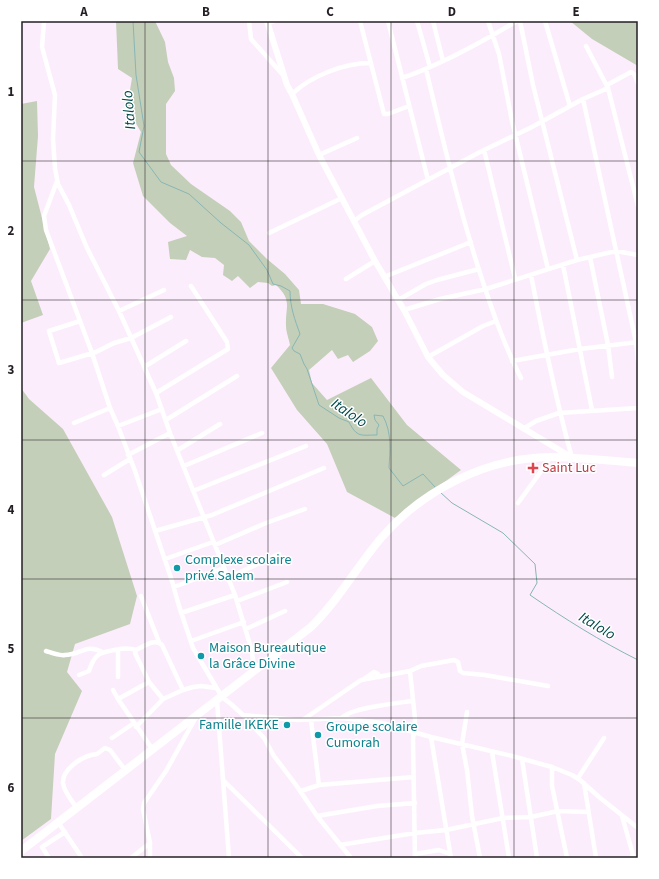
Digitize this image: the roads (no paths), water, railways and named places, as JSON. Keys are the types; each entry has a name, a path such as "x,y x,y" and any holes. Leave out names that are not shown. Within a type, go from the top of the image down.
{"highway":[{"path":"21,851 220,699 311,627 330,607 382,537 404,516 438,491 477,471 515,460 550,457 638,463"}],"street":[{"path":"44,21 42,47 55,95 54,139 57,181 156,393 170,433 235,595 246,629 255,671"},
{"path":"249,21 251,40 284,75"},
{"path":"360,21 384,114 388,114 409,106"},
{"path":"388,21 428,180"},
{"path":"417,21 449,169 496,321 512,362 521,378"},
{"path":"433,21 443,60"},
{"path":"488,21 499,54 515,136 548,269"},
{"path":"402,78 428,68 493,36 517,21"},
{"path":"520,21 533,85 577,260"},
{"path":"545,21 570,106"},
{"path":"269,22 287,85 319,155 428,357 443,375 463,392 572,458"},
{"path":"586,46 607,87 638,206"},
{"path":"292,94 301,86 316,77 353,65 370,63"},
{"path":"354,221 362,215 484,150 515,136 607,87 631,72 634,74 638,83"},
{"path":"584,99 637,342 638,360"},
{"path":"319,155 357,138"},
{"path":"484,150 515,278"},
{"path":"57,181 44,216 46,230 80,320 110,408 118,426 155,530 190,641 216,688 220,699 229,858"},
{"path":"269,233 342,198"},
{"path":"384,277 471,242"},
{"path":"404,310 440,299 486,288 515,278 531,275 577,260 616,251 638,256"},
{"path":"590,257 608,346 612,377"},
{"path":"346,279 375,261"},
{"path":"563,265 592,410"},
{"path":"398,300 426,284 479,269"},
{"path":"531,275 546,354 572,458"},
{"path":"156,393 228,349 227,342 190,286"},
{"path":"119,311 164,290"},
{"path":"80,320 49,332 59,363 92,354 114,343 131,338 171,317"},
{"path":"428,357 483,326 496,321"},
{"path":"144,367 186,341"},
{"path":"512,362 580,348 637,342"},
{"path":"166,420 237,376"},
{"path":"74,423 110,408"},
{"path":"524,429 536,422 560,413 638,408"},
{"path":"118,426 162,409"},
{"path":"178,450 220,424"},
{"path":"104,475 129,457 170,433"},
{"path":"184,466 262,433"},
{"path":"194,491 306,446"},
{"path":"518,503 550,457"},
{"path":"155,530 204,518 324,468"},
{"path":"165,559 214,543 305,509"},
{"path":"228,578 279,554"},
{"path":"174,587 224,568"},
{"path":"237,601 287,582"},
{"path":"181,613 235,595"},
{"path":"141,596 159,642 162,645 182,690"},
{"path":"246,629 285,611"},
{"path":"190,641 244,622"},
{"path":"78,675 88,671 92,660 102,652 131,648 136,650 155,641 159,642"},
{"path":"46,651 63,656 89,648 95,648 102,652"},
{"path":"118,650 118,678"},
{"path":"136,650 136,656 149,682 163,699"},
{"path":"304,720 361,680 410,671 421,666 456,660 463,673 485,675 548,686"},
{"path":"410,671 412,702 415,719 415,856 439,850 450,856"},
{"path":"118,699 149,682"},
{"path":"112,738 135,725 163,699 182,690 201,686 216,688"},
{"path":"113,690 153,750"},
{"path":"220,699 231,704 264,738 274,756 317,816 351,858"},
{"path":"342,718 345,714 357,711 392,704 412,702"},
{"path":"467,712 462,744 480,858"},
{"path":"243,715 304,720 342,718 389,724 431,737 552,766 578,778 638,828"},
{"path":"150,858 150,843 143,809 144,803 166,771 197,716"},
{"path":"311,720 318,785"},
{"path":"431,737 450,856"},
{"path":"578,778 604,738"},
{"path":"77,808 64,789 63,782 64,777 72,766 80,760 97,754 105,748 110,750 126,771"},
{"path":"492,752 509,858"},
{"path":"522,759 537,858"},
{"path":"552,766 552,786 567,858"},
{"path":"301,792 318,785 414,777"},
{"path":"224,781 302,858"},
{"path":"584,783 596,858"},
{"path":"317,816 377,806 415,803"},
{"path":"340,845 415,833 446,830 503,818 531,817 558,811 588,812"},
{"path":"622,815 633,855 631,858"},
{"path":"58,822 82,858"},
{"path":"49,858 42,847 65,832"},
{"path":"131,858 150,843"}],"waterway":[{"name":"Italolo","path":"133,21 136,75 144,126 139,152 161,182 189,194 221,223 249,245 267,270 273,284 290,291 292,308 300,334 292,348 300,354 307,369 319,405 339,418 349,422 354,431 363,435 377,435 379,425 375,420 374,415 383,416 389,435 389,468 403,486 423,474 435,487"},
{"name":"Italolo","path":"440,492 452,503 503,533 535,564 537,583 530,595 556,613 638,660"}],"place":[{"name":"Saint Luc","path":"533,468"},
{"name":"Complexe scolaire privé Salem","path":"177,568"},
{"name":"Maison Bureautique la Grâce Divine","path":"201,656"},
{"name":"Famille IKEKE","path":"287,725"},
{"name":"Groupe scolaire Cumorah","path":"318,735"}]}
